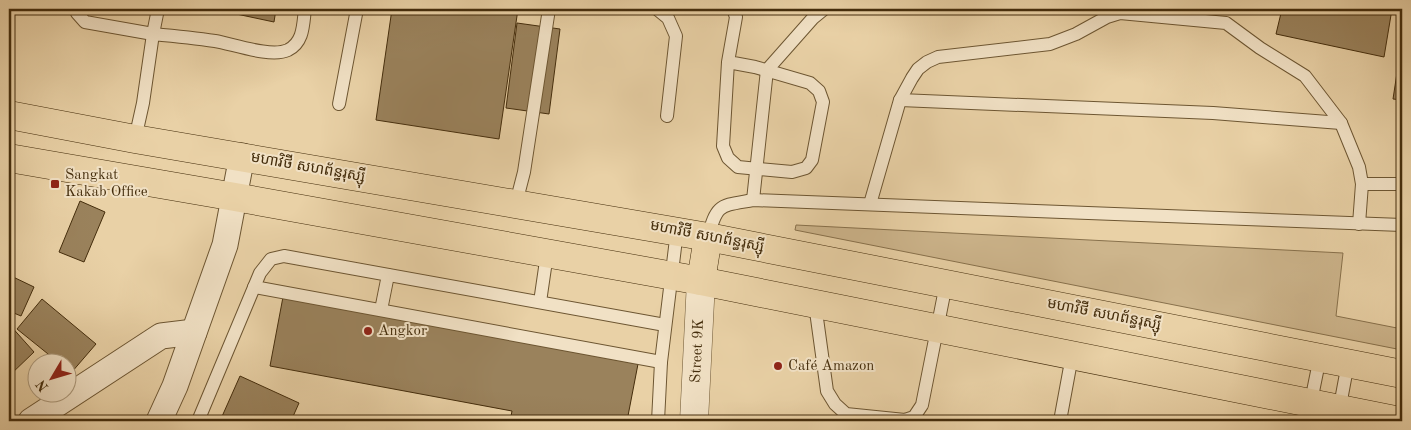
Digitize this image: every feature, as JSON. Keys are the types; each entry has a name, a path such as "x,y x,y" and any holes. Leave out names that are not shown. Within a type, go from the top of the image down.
{"highway":[{"name":"មហាវិថី សហព័ន្ធរុស្ស៊ី","path":"9,115 135,139 708,237 1402,374"},
{"path":"9,158 235,197 815,304 1072,356 1308,412 1400,421"},
{"path":"701,282 708,237"}],"street":[{"path":"159,421 175,386 225,245 242,156"},
{"name":"Street 9K","path":"694,421 701,282"},
{"path":"31,421 160,336 194,332"}],"lane":[{"path":"76,9 76,13 85,22 153,34 216,41 274,52 287,50 296,43 302,33 305,9"},
{"path":"135,139 158,9"},
{"path":"338,104 357,9"},
{"path":"516,203 524,172 550,9"},
{"path":"657,9 668,18 676,36 667,116"},
{"path":"753,200 767,70 813,18 824,9"},
{"path":"728,62 767,70 810,83 819,91 823,102 812,160 806,168 792,172 738,167 728,158 723,146 728,62 738,11"},
{"path":"870,204 900,100 918,69 927,62 938,57 1050,44 1076,34 1107,17 1120,14 1226,23 1260,48 1305,76 1341,123 1359,166 1362,184 1359,224"},
{"path":"900,100 1213,113 1341,123"},
{"path":"1362,184 1402,184"},
{"path":"708,237 713,215 719,209 728,205 753,200 1402,225"},
{"path":"658,421 661,362 677,232"},
{"path":"540,302 547,254"},
{"path":"198,421 260,273 271,259 284,256 665,325"},
{"path":"381,310 388,275"},
{"path":"815,304 827,391 836,404 846,414 905,420 914,417 922,405 946,284"},
{"path":"254,287 661,362"},
{"path":"1060,421 1072,356"},
{"path":"1308,412 1320,357"},
{"path":"1338,415 1348,363"}],"shaded area":[{"path":"796,225 1343,253 1336,316 1402,329 1402,350 795,230"}],"building":[{"path":"213,9 276,9 274,22"},
{"path":"392,9 518,9 499,139 376,120"},
{"path":"1282,9 1392,9 1384,57 1276,34"},
{"path":"517,23 560,29 549,114 506,108"},
{"path":"1402,40 1402,100 1393,99"},
{"path":"80,201 105,212 84,262 59,252"},
{"path":"9,275 34,287 21,316 9,311"},
{"name":"Angkor","path":"283,297 638,364 627,421 510,421 512,411 270,366"},
{"path":"42,299 96,344 78,365 78,352 46,352 17,329"},
{"path":"9,324 34,352 28,352 28,358 9,376"},
{"path":"240,376 299,403 291,421 220,421"}],"place":[{"name":"Sangkat Kakab Office","path":"55,184"},
{"name":"Angkor","path":"368,331"},
{"name":"Café Amazon","path":"778,366"}]}
